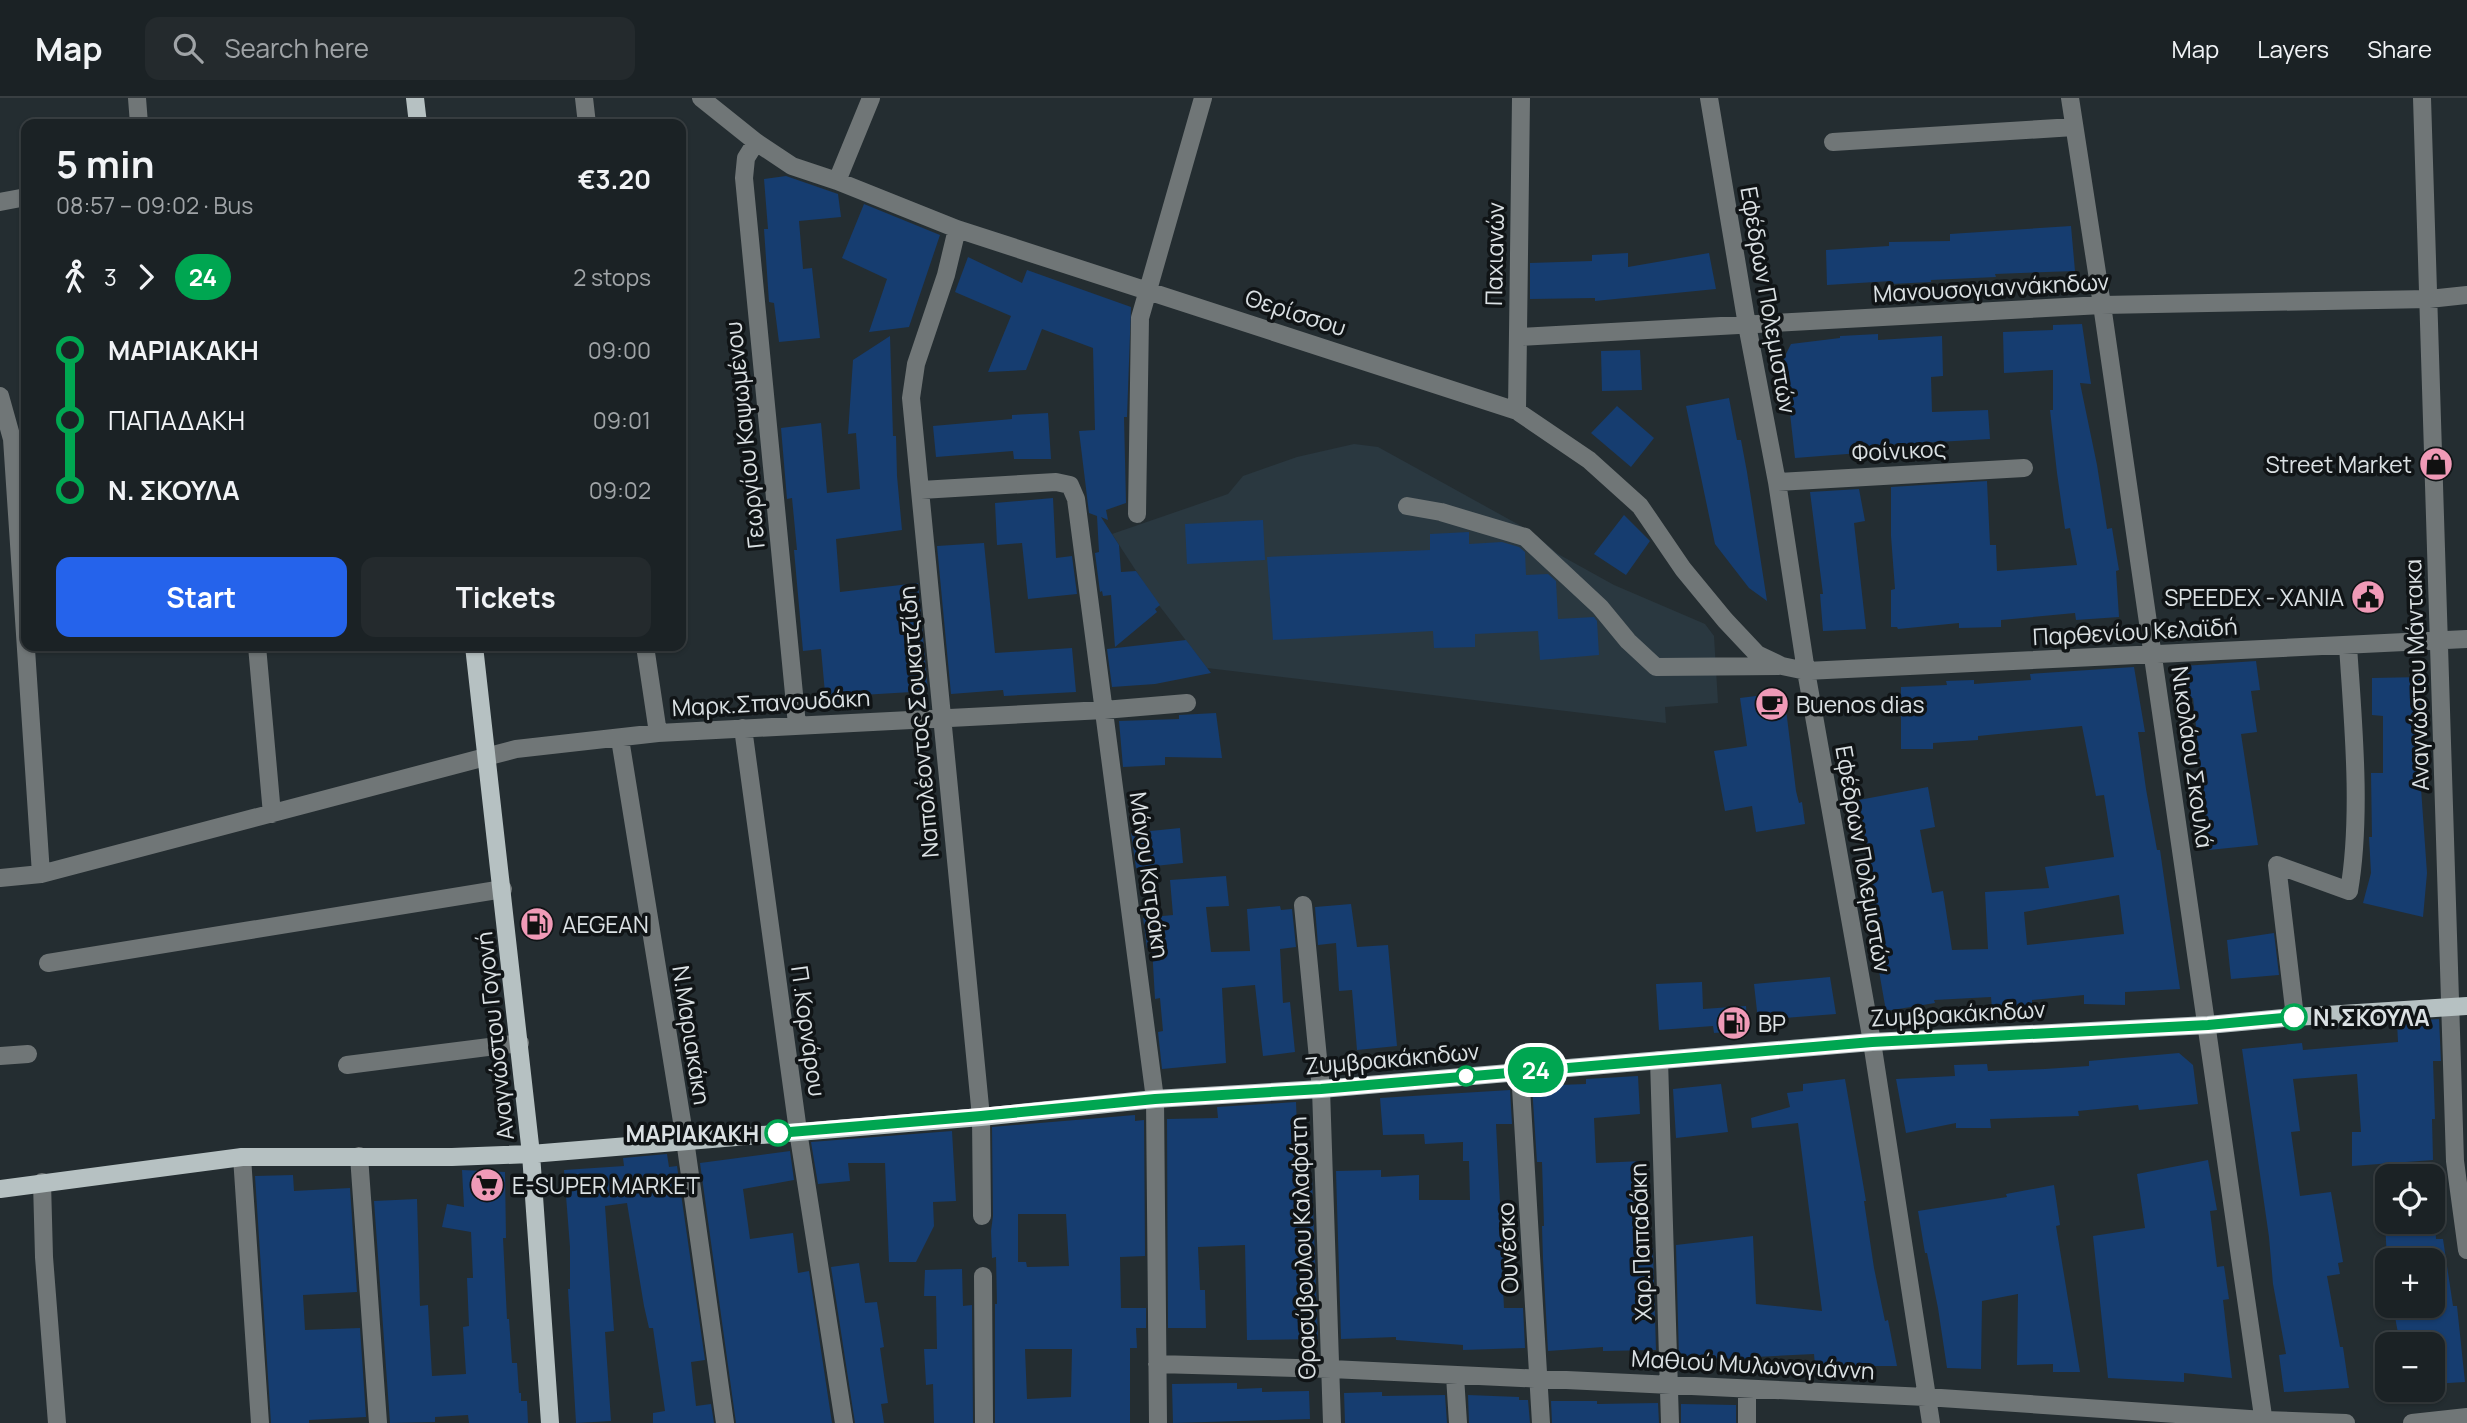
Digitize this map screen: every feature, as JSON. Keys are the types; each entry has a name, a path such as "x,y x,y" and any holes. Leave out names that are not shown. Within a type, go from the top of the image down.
{"main road":[{"path":"415,98 417,119"},
{"name":"Αναγνώστου Γογονή","path":"475,651 531,1154 550,1423"},
{"name":"Ζυμβρακάκηδων","path":"0,1189 242,1157 452,1157 531,1154 1155,1099 1321,1089 1872,1042 2208,1025 2459,1006"}],"street":[{"path":"137,98 139,119"},
{"path":"584,98 586,119"},
{"name":"Θερίσσου","path":"701,98 756,142 792,166 957,229 1517,411 1588,460 1640,506 1683,569 1757,654 1782,666 1806,671"},
{"path":"837,181 871,98"},
{"path":"1137,514 1140,318 1203,98"},
{"name":"Παχιανών","path":"1517,411 1521,98"},
{"name":"Εφέδρων Πολεμιστών","path":"1709,98 1746,325 1777,482 1806,671 1872,1042 1931,1423"},
{"name":"Νικολάου Σκουλά","path":"2070,98 2264,1421"},
{"name":"Αναγνώστου Μάντακα","path":"2423,98 2440,641 2459,1006 2461,1161 2467,1250"},
{"path":"1833,142 2074,127"},
{"name":"Γεωργίου Καψωμένου","path":"756,142 746,158 744,178 797,725"},
{"path":"0,202 21,198"},
{"name":"Ναπολέοντος Σουκατζίδη","path":"957,229 946,275 916,363 911,398 981,1116 982,1216"},
{"name":"Μανουσογιαννάκηδων","path":"1518,337 2102,306 2429,299 2467,295"},
{"path":"0,396 12,439 21,574"},
{"name":"Φοίνικος","path":"1777,482 2024,468"},
{"name":"Μάνου Κατράκη","path":"921,490 1056,482 1070,485 1076,499 1155,1099 1158,1423"},
{"path":"1407,506 1441,512 1525,537 1600,607 1628,641 1656,667 1782,666"},
{"name":"Παρθενίου Κελαϊδή","path":"1806,671 2467,639"},
{"path":"2295,1017 2277,865 2349,891 2353,866 2355,773 2348,646"},
{"path":"26,651 41,874"},
{"path":"257,651 272,814"},
{"path":"646,651 658,733"},
{"name":"Μαρκ.Σπανουδάκη","path":"0,878 41,874 516,748 658,733 1104,710 1186,703"},
{"name":"Π .Κορνάρου","path":"743,728 798,1131 844,1423"},
{"name":"Ν.Μαριακάκη","path":"620,739 685,1140 725,1423"},
{"path":"48,964 503,889"},
{"name":"Θρασύβουλου Καλαφάτη","path":"1303,905 1321,1089 1332,1423"},
{"path":"347,1065 520,1042"},
{"path":"0,1056 28,1054"},
{"name":"Χαρ.Παπαδάκη","path":"1659,1060 1670,1423"},
{"name":"Ουνέσκο","path":"1520,1071 1541,1423"},
{"path":"359,1156 378,1423"},
{"path":"242,1157 260,1423"},
{"path":"42,1182 44,1258 57,1423"},
{"path":"983,1276 984,1423"},
{"name":"Μαθιού Μυλωνογιάννη","path":"1157,1364 1331,1368 1926,1397 2264,1421 2346,1423"},
{"path":"1455,1376 1458,1423"},
{"path":"1747,1389 1747,1423"},
{"path":"2412,1423 2467,1417"}],"shaded area":[{"path":"1354,444 1378,447 1532,532 1558,554 1614,585 1705,624 1714,636 1718,703 1665,707 1666,723 1207,668 1155,600 1112,534 1228,494 1243,476 1297,457"}],"building":[{"path":"786,176 838,194 841,217 799,221 803,269 812,268 820,338 779,342 774,303 769,302 764,179"},
{"path":"864,204 940,235 909,327 869,332 887,279 842,258"},
{"path":"2071,226 2075,271 1995,274 1996,277 1931,282 1891,284 1891,281 1827,285 1826,250 1889,246 1889,242 1950,241 1950,234"},
{"path":"1628,253 1628,267 1709,253 1716,289 1595,301 1595,298 1530,299 1530,263 1592,261 1592,255"},
{"path":"968,257 1022,283 1027,270 1131,307 1127,417 1124,417 1126,503 1106,510 1108,520 1101,517 1119,545 1121,572 1136,571 1160,605 1155,609 1157,612 1115,647 1111,595 1103,596 1102,591 1100,592 1095,553 1099,552 1097,516 1089,513 1079,431 1095,430 1093,348 1042,329 1026,370 988,372 1011,316 955,292"},
{"path":"2082,324 2091,384 2080,383 2107,529 2112,528 2119,570 2116,571 2119,617 2076,620 2075,613 2001,620 2001,627 1959,628 1959,623 1898,629 1891,627 1891,590 1895,589 1891,487 1987,481 1990,545 1996,545 1997,571 2077,565 2070,528 2065,529 2057,473 2050,410 2053,410 2053,370 2004,373 2003,332 2053,330 2053,325"},
{"path":"1878,334 1878,340 1942,336 1943,376 1931,377 1932,412 1988,410 1990,439 1885,445 1886,451 1795,458 1788,396 1782,396 1781,364 1791,344 1840,336"},
{"path":"890,336 893,436 896,436 902,530 836,539 840,592 918,583 928,691 862,695 862,701 826,704 821,649 803,651 792,498 787,499 781,428 821,423 827,493 860,489 856,433 848,434 853,360"},
{"path":"1640,350 1642,390 1602,391 1601,351"},
{"path":"1729,398 1737,440 1741,440 1747,472 1767,601 1749,588 1715,544 1686,406"},
{"path":"1617,406 1654,438 1631,467 1591,433"},
{"path":"1048,413 1051,459 1014,459 1013,451 936,457 933,426"},
{"path":"1859,489 1865,521 1854,523 1866,629 1823,631 1820,594 1823,594 1810,492"},
{"path":"1053,498 1056,558 1072,556 1077,594 1028,599 1022,543 997,545 995,503"},
{"path":"1624,515 1650,541 1626,575 1594,554"},
{"path":"1263,520 1265,560 1187,564 1185,524"},
{"path":"1469,532 1469,544 1502,542 1519,547 1525,552 1526,575 1548,574 1556,581 1558,619 1594,617 1597,621 1599,655 1540,660 1538,631 1475,634 1475,647 1434,648 1433,631 1273,640 1267,557 1430,550 1430,534"},
{"path":"984,543 995,653 1072,648 1076,692 1004,696 1003,690 951,694 937,546"},
{"path":"1186,640 1211,673 1155,684 1112,687 1107,649"},
{"path":"2256,661 2260,690 2251,691 2257,732 2241,734 2258,845 2209,850 2193,698 2188,698 2183,666"},
{"path":"2134,667 2145,732 2138,732 2146,789 2157,850 2160,850 2180,989 2125,992 2125,1005 2084,1004 2084,995 2032,1000 2032,1005 1992,1009 1991,997 1934,1000 1935,1003 1886,1011 1859,857 1868,855 1859,800 1928,787 1935,827 1920,830 1932,893 1943,891 1952,950 1988,949 1985,892 2049,888 2045,867 2114,857 2104,795 2096,796 2082,726 1978,736 1978,740 1933,743 1933,749 1901,749 1901,687 1947,685 1946,681 1974,680 1974,684 2031,680 2030,674","holes":["2119,895 2124,934 2027,945 2024,912"]},
{"path":"2422,677 2424,760 2419,760 2427,873 2423,917 2363,903 2371,873 2371,773 2383,773 2383,716 2372,715 2372,678"},
{"path":"1762,689 1780,693 1785,701 1796,791 1799,803 1802,802 1805,824 1756,832 1752,806 1725,811 1714,751 1747,746 1740,698 1764,695"},
{"path":"1216,713 1222,758 1165,757 1165,765 1123,767 1119,721 1179,719 1179,715"},
{"path":"1180,828 1183,863 1136,868 1131,833"},
{"path":"1226,876 1229,906 1206,907 1211,952 1250,951 1247,909 1280,906 1281,910 1292,909 1296,947 1280,949 1283,1003 1290,1002 1295,1052 1263,1056 1255,985 1222,988 1226,1063 1162,1069 1158,1032 1163,1031 1160,998 1155,999 1152,947 1147,948 1143,918 1173,915 1170,880"},
{"path":"1351,904 1357,947 1388,945 1397,1046 1357,1050 1352,990 1339,991 1336,943 1318,945 1315,907"},
{"path":"2274,933 2279,975 2231,979 2227,940"},
{"path":"1830,977 1836,1014 1758,1020 1754,984"},
{"path":"1702,982 1703,1009 1746,1006 1748,1030 1714,1033 1713,1026 1659,1030 1656,984"},
{"path":"2439,1019 2441,1061 2433,1061 2433,1160 2352,1166 2352,1132 2361,1132 2357,1074 2293,1079 2300,1131 2291,1132 2300,1196 2331,1192 2343,1262 2338,1263 2340,1274 2327,1276 2349,1388 2284,1392 2279,1355 2286,1354 2273,1284 2269,1237 2242,1049 2302,1043 2303,1050 2398,1042 2397,1022"},
{"path":"2179,1053 2193,1065 2198,1104 2139,1110 2138,1105 2078,1111 2079,1116 1990,1119 1991,1128 1956,1128 1956,1123 1906,1133 1896,1079 1955,1076 1954,1065 1987,1064 1988,1071 2045,1069 2089,1066 2089,1061"},
{"path":"1638,1076 1640,1114 1594,1118 1596,1163 1643,1161 1645,1250 1653,1248 1656,1350 1603,1351 1603,1347 1548,1351 1542,1162 1537,1162 1532,1086 1586,1084 1586,1079"},
{"path":"1845,1079 1866,1201 1874,1268 1897,1366 1815,1366 1814,1354 1756,1359 1679,1358 1676,1245 1753,1236 1756,1304 1822,1311 1798,1123 1752,1128 1751,1118 1790,1107 1787,1093 1803,1091 1803,1084"},
{"path":"1721,1084 1728,1132 1676,1138 1673,1089"},
{"path":"1510,1090 1512,1124 1496,1124 1501,1224 1508,1224 1508,1267 1502,1267 1504,1308 1523,1308 1525,1348 1463,1350 1463,1345 1396,1340 1396,1337 1341,1339 1336,1171 1381,1170 1381,1177 1419,1175 1419,1200 1470,1200 1469,1161 1463,1161 1463,1142 1425,1144 1424,1134 1383,1135 1380,1098"},
{"path":"1296,1102 1299,1177 1312,1177 1318,1339 1247,1340 1245,1245 1198,1247 1200,1290 1205,1290 1206,1328 1168,1328 1167,1119 1218,1118 1217,1107"},
{"path":"1135,1115 1135,1121 1144,1120 1145,1256 1120,1257 1121,1308 1146,1308 1146,1328 1136,1328 1137,1348 1130,1348 1130,1423 995,1423 997,1304 996,1257 992,1258 991,1231 992,1127","holes":["1018,1214 1066,1214 1069,1266 1027,1267 1026,1262 1018,1262","1025,1349 1072,1349 1071,1397 1027,1399"]},
{"path":"952,1131 956,1201 933,1202 934,1226 916,1262 889,1262 885,1163 848,1163 850,1181 818,1184 811,1142"},
{"path":"790,1151 794,1180 743,1189 750,1239 793,1233 798,1273 809,1271 832,1423 736,1423 700,1163"},
{"path":"667,1154 669,1167 677,1166 705,1360 691,1362 696,1406 711,1404 714,1423 653,1423 653,1413 665,1411 653,1328 649,1328 644,1306 627,1203 605,1206 614,1331 605,1332 611,1421 576,1423 568,1289 570,1247 564,1170 624,1166 623,1158"},
{"path":"2208,1160 2217,1210 2210,1211 2217,1267 2224,1266 2229,1299 2223,1300 2232,1378 2184,1373 2184,1382 2108,1378 2093,1236 2145,1228 2137,1174"},
{"path":"462,1170 505,1172 506,1238 503,1238 507,1319 512,1363 517,1363 519,1393 521,1401 527,1401 528,1423 469,1423 468,1415 435,1417 435,1422 390,1423 374,1201 417,1199 420,1306 428,1305 432,1376 466,1374 463,1327 469,1326 467,1278 473,1278 471,1232 442,1227 447,1204 464,1207"},
{"path":"293,1175 294,1191 350,1188 357,1292 303,1295 305,1330 360,1328 366,1417 309,1420 309,1423 271,1423 255,1176"},
{"path":"2054,1185 2060,1225 2056,1226 2080,1372 2053,1372 2053,1364 2017,1365 2018,1294 1982,1301 1981,1369 1947,1368 1918,1211 2007,1197 2006,1194"},
{"path":"2386,1234 2436,1234 2436,1239 2443,1239 2444,1248 2386,1248"},
{"path":"2445,1252 2453,1306 2457,1306 2465,1382 2445,1383 2445,1332 2398,1332 2395,1318 2445,1318"},
{"path":"859,1263 865,1303 877,1302 888,1403 881,1404 884,1423 855,1423 831,1267"},
{"path":"962,1269 963,1306 972,1305 973,1423 934,1423 933,1384 926,1385 924,1349 937,1349 936,1296 924,1296 925,1270"},
{"path":"1237,1383 1237,1389 1262,1388 1262,1392 1309,1391 1310,1419 1173,1423 1172,1384"},
{"path":"1382,1392 1382,1396 1445,1395 1447,1423 1345,1423 1344,1393"},
{"path":"1468,1395 1519,1397 1519,1400 1528,1400 1530,1423 1469,1423"},
{"path":"1551,1401 1597,1401 1597,1404 1658,1403 1659,1423 1552,1423"},
{"path":"1681,1404 1736,1405 1736,1423 1681,1423"}],"bus line":[{"name":"24","path":"778,1133 1155,1099 1321,1089 1872,1042 2208,1025 2294,1017"}],"place":[{"name":"Street Market","path":"2436,464"},
{"name":"SPEEDEX - ΧΑΝΙΑ","path":"2368,597"},
{"name":"Buenos dias","path":"1772,704"},
{"name":"AEGEAN","path":"537,924"},
{"name":"Ν. ΣΚΟΥΛΑ","path":"2294,1017"},
{"name":"BP","path":"1734,1023"},
{"name":"ΜΑΡΙΑΚΑΚΗ","path":"778,1133"},
{"name":"E-SUPER MARKET","path":"487,1185"}]}
